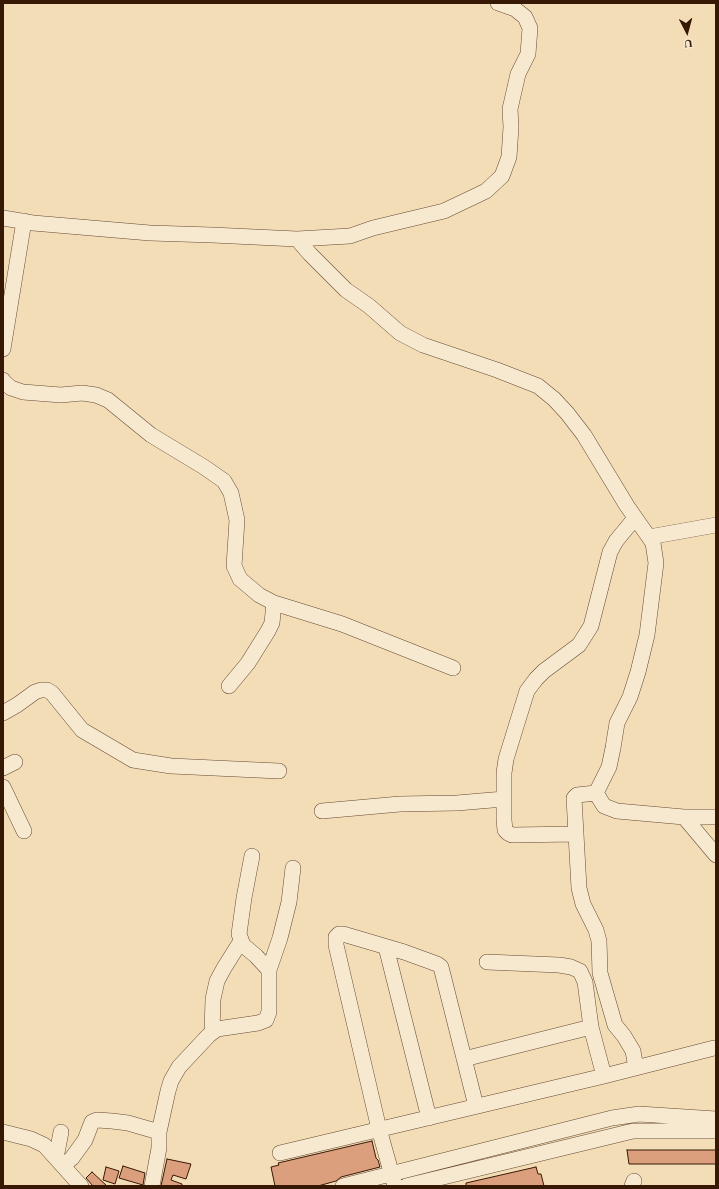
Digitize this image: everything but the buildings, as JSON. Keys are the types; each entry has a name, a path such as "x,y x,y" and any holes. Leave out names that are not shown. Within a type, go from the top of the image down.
{"street":[{"path":"3,218 150,233 212,234 297,239 350,236 373,228 444,211 486,191 502,176 509,157 511,128 510,109 512,94 518,74 528,54 530,28 525,18 515,9 498,3"},
{"path":"3,349 24,221"},
{"path":"297,239 346,290 369,306 400,333 423,345 497,370 538,386 554,399 584,435 627,506 653,543 656,563 647,636 630,697 617,723 609,767 596,793"},
{"path":"3,380 11,388 23,392 61,395 82,393 96,395 108,400 151,435 224,481 231,493 237,520 234,566 240,579 260,595 274,603 342,624 453,668"},
{"path":"576,834 512,835 508,833 504,826 504,773 506,759 527,691 544,671 579,645 591,626 610,552 616,541 635,518"},
{"path":"649,537 716,525"},
{"path":"229,686 248,663 270,627 274,615 274,603"},
{"path":"3,713 35,692 46,690 52,693 82,730 133,760 171,766 279,771"},
{"path":"3,787 24,831"},
{"path":"596,793 604,806 618,811 684,817 716,817"},
{"path":"596,793 577,795 574,798 579,888 583,904 596,930 599,941 600,973 615,1025 633,1051 636,1068"},
{"path":"322,811 400,804 457,803 504,799"},
{"path":"684,817 716,855"},
{"path":"252,856 239,934 243,945 269,970"},
{"path":"152,1186 159,1148 159,1132 171,1081 179,1067 212,1032 217,1029 258,1023 266,1020 269,1012 269,970 280,938 289,902 293,868"},
{"path":"394,1180 380,1129 336,945 336,937 339,934 386,947 437,964 441,968 476,1106"},
{"path":"212,1032 213,999 217,981 241,941"},
{"path":"386,947 429,1118"},
{"path":"487,962 559,965 571,967 580,971 585,982 591,1027 604,1076"},
{"path":"464,1059 591,1027"},
{"path":"280,1153 604,1076 714,1048"},
{"path":"343,1186 394,1180 412,1168 612,1118 639,1114 716,1119"},
{"path":"60,1162 72,1158 86,1140 92,1122 97,1120 128,1123 159,1132"},
{"path":"406,1186 633,1131 716,1131"},
{"path":"3,1132 31,1139 44,1145 81,1186"},
{"path":"60,1162 61,1132"}]}
